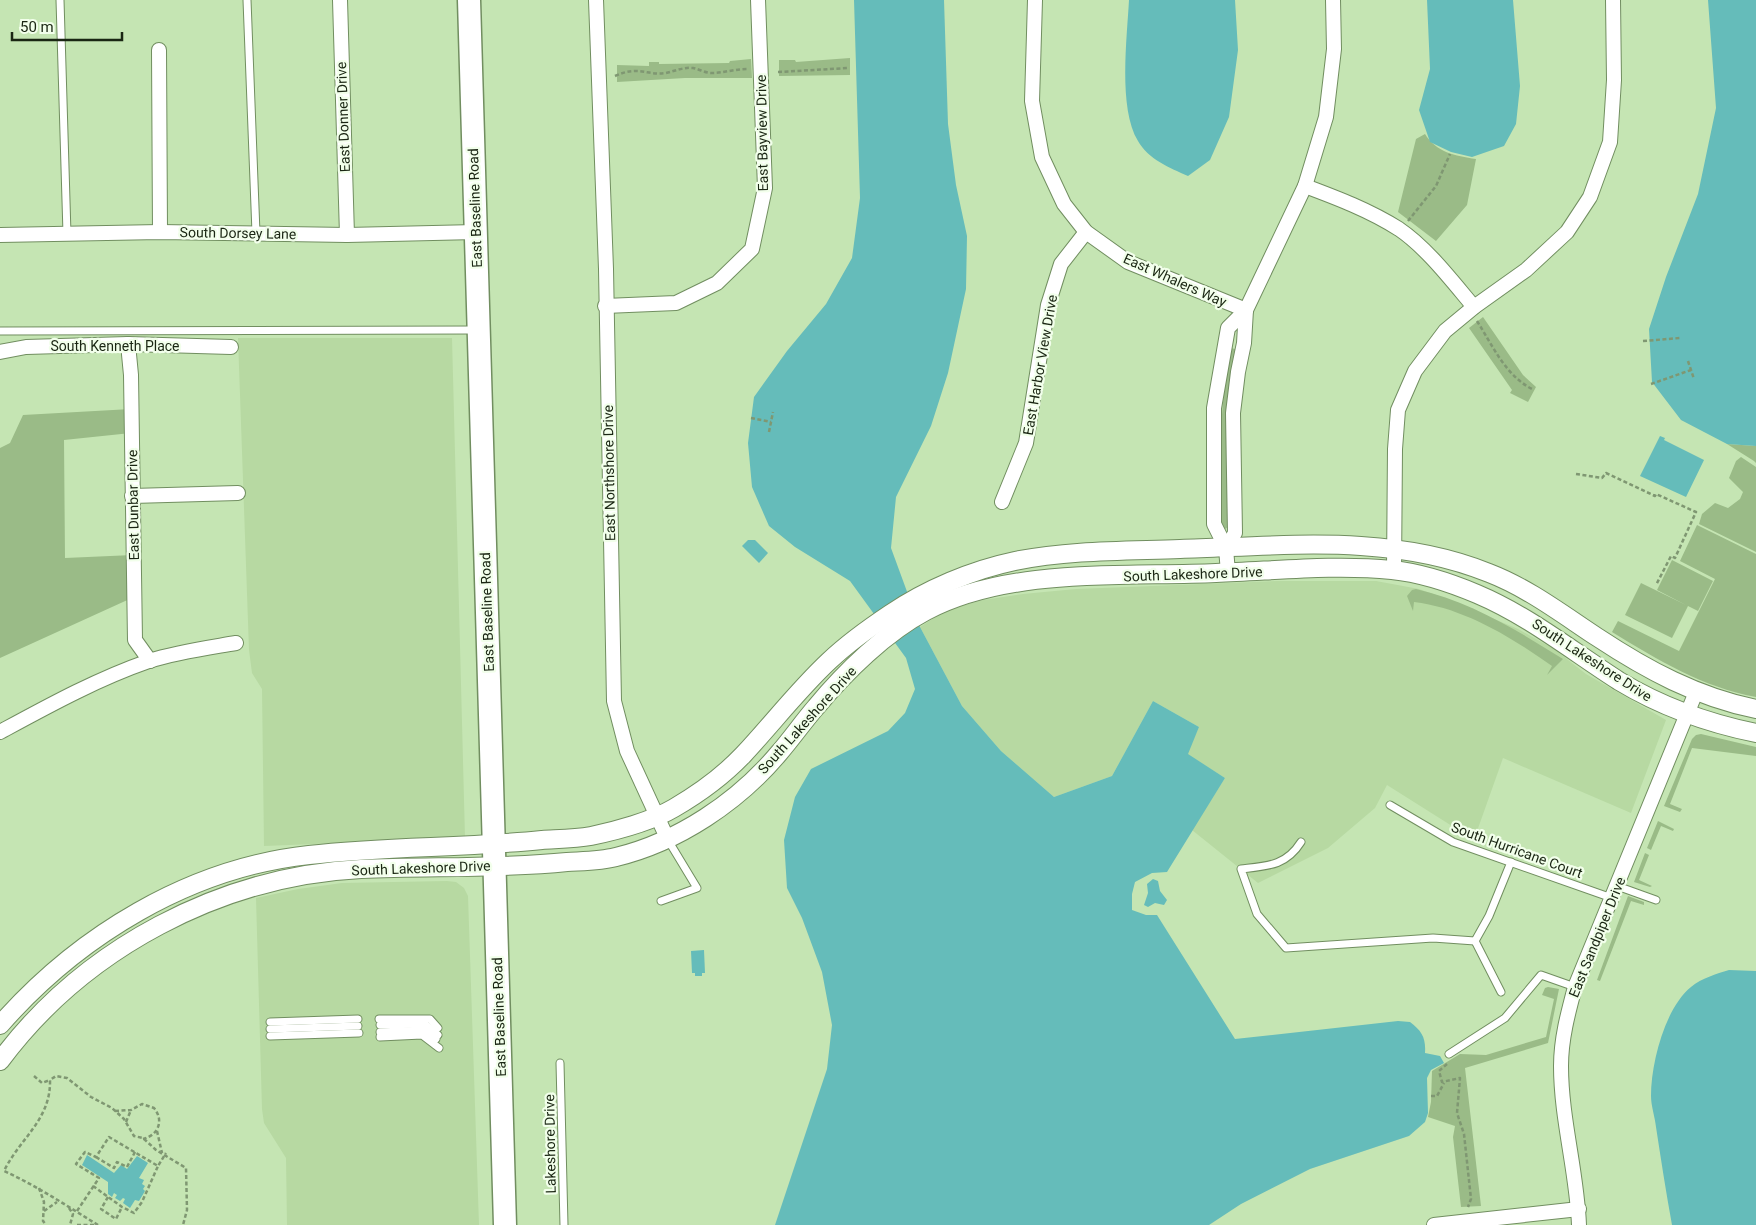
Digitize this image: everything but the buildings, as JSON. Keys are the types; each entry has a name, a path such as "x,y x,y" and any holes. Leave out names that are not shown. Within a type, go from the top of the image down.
{"main road":[{"name":"East Baseline Road","path":"469,0 505,1225"}],"street":[{"name":"East Donner Drive","path":"340,0 347,235"},
{"name":"East Northshore Drive","path":"596,0 614,701 627,751 668,840"},
{"name":"East Bayview Drive","path":"605,306 676,303 717,283 752,248 765,188 758,0"},
{"name":"East Whalers Way","path":"1035,0 1032,101 1042,157 1064,204 1086,232 1128,262 1246,310"},
{"path":"1228,573 1226,548 1214,524 1213,443 1214,408 1228,328 1246,310 1304,186 1326,117 1334,50 1333,0"},
{"path":"1394,570 1396,547 1395,449 1398,410 1415,371 1445,331 1472,308 1526,270 1567,232 1590,197 1610,142 1614,80 1612,0"},
{"path":"159,50 160,232"},
{"path":"1304,186 1354,204 1400,230 1441,268 1472,308"},
{"name":"South Dorsey Lane","path":"0,236 160,232 347,235 476,232"},
{"name":"East Harbor View Drive","path":"1002,502 1026,443 1048,305 1061,264 1086,232"},
{"path":"1226,548 1235,533 1233,413 1244,343 1246,310"},
{"name":"South Kenneth Place","path":"0,352 26,347 128,344 231,346"},
{"name":"East Dunbar Drive","path":"128,344 131,375 135,640 150,661"},
{"path":"132,496 238,493"},
{"name":"South Lakeshore Drive","path":"0,1061 30,1024 77,980 111,953 199,906 246,890 315,874 494,856 592,836 657,816 704,788 739,759 830,660 872,638 967,575 1028,559 1071,553 1226,548 1396,547 1439,557 1492,574 1526,591 1659,675 1696,692 1756,709"},
{"name":"South Lakeshore Drive","path":"922,604 1024,581 1340,569 1394,570 1460,587 1503,606 1528,619 1642,694 1687,715 1756,733"},
{"path":"1582,655 1596,636"},
{"name":"South Lakeshore Drive","path":"0,1025 60,965 99,936 156,903 208,880 284,858 329,853 494,856 541,865 614,858 668,840 728,802 777,757 872,638"},
{"path":"0,732 69,694 150,661 192,650 236,643"},
{"name":"East Sandpiper Drive","path":"1579,1225 1579,1209 1563,1106 1561,1065 1565,1025 1575,987 1696,692"},
{"path":"156,903 166,922"},
{"path":"1434,1225 1579,1209"}],"lane":[{"path":"60,0 67,234"},
{"path":"247,0 256,233"},
{"path":"0,330 479,330"},
{"name":"South Hurricane Court","path":"1390,804 1453,842 1511,862 1615,892 1656,900"},
{"name":"East Northshore Drive","path":"661,901 697,888 668,840"},
{"path":"1300,842 1293,855 1271,866 1241,869 1257,914 1286,948 1433,938 1476,941"},
{"path":"1476,941 1489,916 1511,862"},
{"path":"1476,941 1501,992"},
{"path":"1449,1054 1505,1018 1541,975 1575,987"},
{"path":"430,1019 438,1038 424,1030 380,1028 430,1019"},
{"path":"359,1029 270,1032 359,1029"},
{"name":"Lakeshore Drive","path":"560,1063 564,1225"}],"path":[{"path":"615,76 634,70 665,73 682,68 695,68 704,72 715,73 726,70 761,68"},
{"path":"778,72 848,68"},
{"path":"1408,222 1436,186 1450,154"},
{"path":"1472,308 1505,366 1515,379 1532,389"},
{"path":"1642,341 1680,338"},
{"path":"1688,362 1694,379"},
{"path":"1651,384 1691,370"},
{"path":"768,432 773,412"},
{"path":"751,418 771,422"},
{"path":"1576,474 1602,478 1606,473 1655,496 1656,494 1696,512 1675,558 1671,556 1656,586"},
{"path":"1451,1062 1439,1071 1439,1079 1444,1082 1460,1078 1457,1113 1464,1134 1470,1195 1467,1221"},
{"path":"34,1076 42,1083 56,1076 66,1078 91,1097 115,1111 126,1122 134,1136 143,1139 186,1168 187,1210 182,1225"},
{"path":"50,1080 51,1095 46,1109 35,1128 10,1159 4,1170 38,1187 57,1202 98,1225"},
{"path":"1431,1096 1437,1096 1444,1082"},
{"path":"115,1111 131,1110 142,1104 154,1108 160,1117 157,1130 152,1136 143,1139"},
{"path":"126,1122 131,1110"},
{"path":"93,1186 122,1207 134,1213 142,1202 165,1154 157,1130"},
{"path":"96,1157 108,1138 158,1166"},
{"path":"77,1212 99,1178 76,1164 84,1152 114,1168 117,1162 127,1166 135,1152"},
{"path":"38,1187 44,1202 43,1221 46,1225"},
{"path":"108,1197 101,1209 116,1219 122,1207"},
{"path":"44,1211 57,1202"},
{"path":"67,1206 73,1214 70,1225"},
{"path":"77,1225 94,1225"}],"shaded area":[{"path":"850,58 850,75 779,76 779,60 795,60 796,62"},
{"path":"751,59 752,78 685,78 617,82 617,65 649,66 649,62 659,62 659,64 729,63 730,61"},
{"path":"1425,134 1440,149 1454,155 1476,159 1467,205 1436,241 1398,212 1416,139"},
{"path":"1483,317 1523,375 1536,387 1528,402 1510,393 1512,390 1469,328"},
{"path":"238,338 452,338 465,838 264,846 262,689 252,673 249,650"},
{"path":"1231,348 1235,349 1236,352 1227,413 1229,526 1224,530 1222,527 1221,437 1224,394"},
{"path":"131,409 131,433 64,440 65,558 133,555 134,597 0,658 0,448 10,443 23,415"},
{"path":"1727,444 1756,446 1756,463 1754,461"},
{"path":"1741,457 1756,467 1756,552 1699,524 1702,514 1715,503 1728,508 1740,499 1743,492 1729,478 1736,461"},
{"path":"1697,525 1756,554 1756,697 1717,687 1681,671 1612,632 1618,621 1679,651 1715,579 1680,561"},
{"path":"1672,560 1713,581 1698,611 1688,606 1672,638 1625,615 1641,583 1686,605 1657,590"},
{"path":"1277,581 1376,581 1419,589 1447,599 1518,629 1554,649 1586,674 1666,720 1631,813 1503,758 1476,834 1452,826 1387,785 1375,808 1328,848 1258,883 1192,830 1225,778 1187,754 1199,727 1153,701 1112,776 1054,797 1001,751 962,706 920,627 946,610 983,600 1023,594 1076,589"},
{"path":"1416,589 1474,609 1528,637 1563,659 1547,675 1552,666 1486,625 1451,610 1433,605 1414,602 1413,611 1407,596 1412,590"},
{"path":"1701,734 1756,747 1756,756 1692,748 1670,804 1682,809 1680,812 1664,806 1692,739 1696,735"},
{"path":"1658,821 1674,829 1673,831 1661,826 1651,850 1647,848"},
{"path":"1645,853 1649,855 1639,880 1652,886 1650,887 1634,882"},
{"path":"456,882 464,888 468,896 479,1225 287,1225 286,1158 264,1123 262,1109 256,898 298,889 342,883"},
{"path":"1628,896 1644,902 1644,905 1631,901 1600,981 1597,980"},
{"path":"1545,988 1559,989 1548,1043 1465,1068 1481,1206 1461,1207 1453,1137 1455,1126 1428,1117 1431,1102 1432,1071 1460,1054 1486,1055 1546,1037 1554,999 1542,995"}],"water":[{"path":"854,0 944,0 948,124 956,185 967,236 966,289 948,373 931,426 896,497 891,548 920,627 962,706 1001,751 1054,797 1112,776 1153,701 1199,727 1188,754 1225,778 1167,872 1152,873 1135,882 1132,894 1132,910 1146,915 1157,915 1235,1039 1398,1021 1410,1022 1422,1035 1425,1043 1425,1053 1440,1056 1444,1063 1431,1070 1427,1078 1428,1113 1425,1122 1409,1136 1310,1169 1241,1204 1209,1225 775,1225 827,1069 832,1025 822,972 802,918 787,888 784,840 795,797 811,769 888,731 905,713 915,689 906,658 850,581 795,547 769,526 752,487 748,443 754,397 787,351 826,304 852,258 860,198"},
{"path":"1129,0 1235,0 1238,50 1229,117 1210,160 1188,176 1153,158 1142,147 1132,127 1128,110 1125,72"},
{"path":"1427,0 1513,0 1520,86 1516,124 1504,146 1472,157 1451,152 1430,142 1419,110 1430,69"},
{"path":"1708,0 1756,0 1756,446 1727,444 1681,420 1652,382 1649,329 1666,277 1698,194 1716,108"},
{"path":"1660,436 1665,438 1664,440 1704,460 1686,497 1640,476"},
{"path":"748,540 755,540 768,553 759,563 742,546"},
{"path":"1153,879 1158,881 1160,891 1167,900 1164,905 1155,903 1148,907 1144,905 1148,893 1147,884"},
{"path":"704,950 705,973 702,973 702,976 695,976 695,973 692,973 691,951"},
{"path":"1729,970 1756,971 1756,1225 1672,1225 1651,1100 1657,1053 1667,1022 1682,996 1700,981"},
{"path":"87,1155 114,1173 121,1165 127,1169 137,1156 148,1163 139,1178 144,1180 142,1184 145,1186 143,1189 145,1191 139,1201 135,1200 130,1208 123,1203 125,1199 123,1198 120,1201 115,1198 117,1195 114,1193 112,1197 108,1194 108,1182 82,1165"}]}
